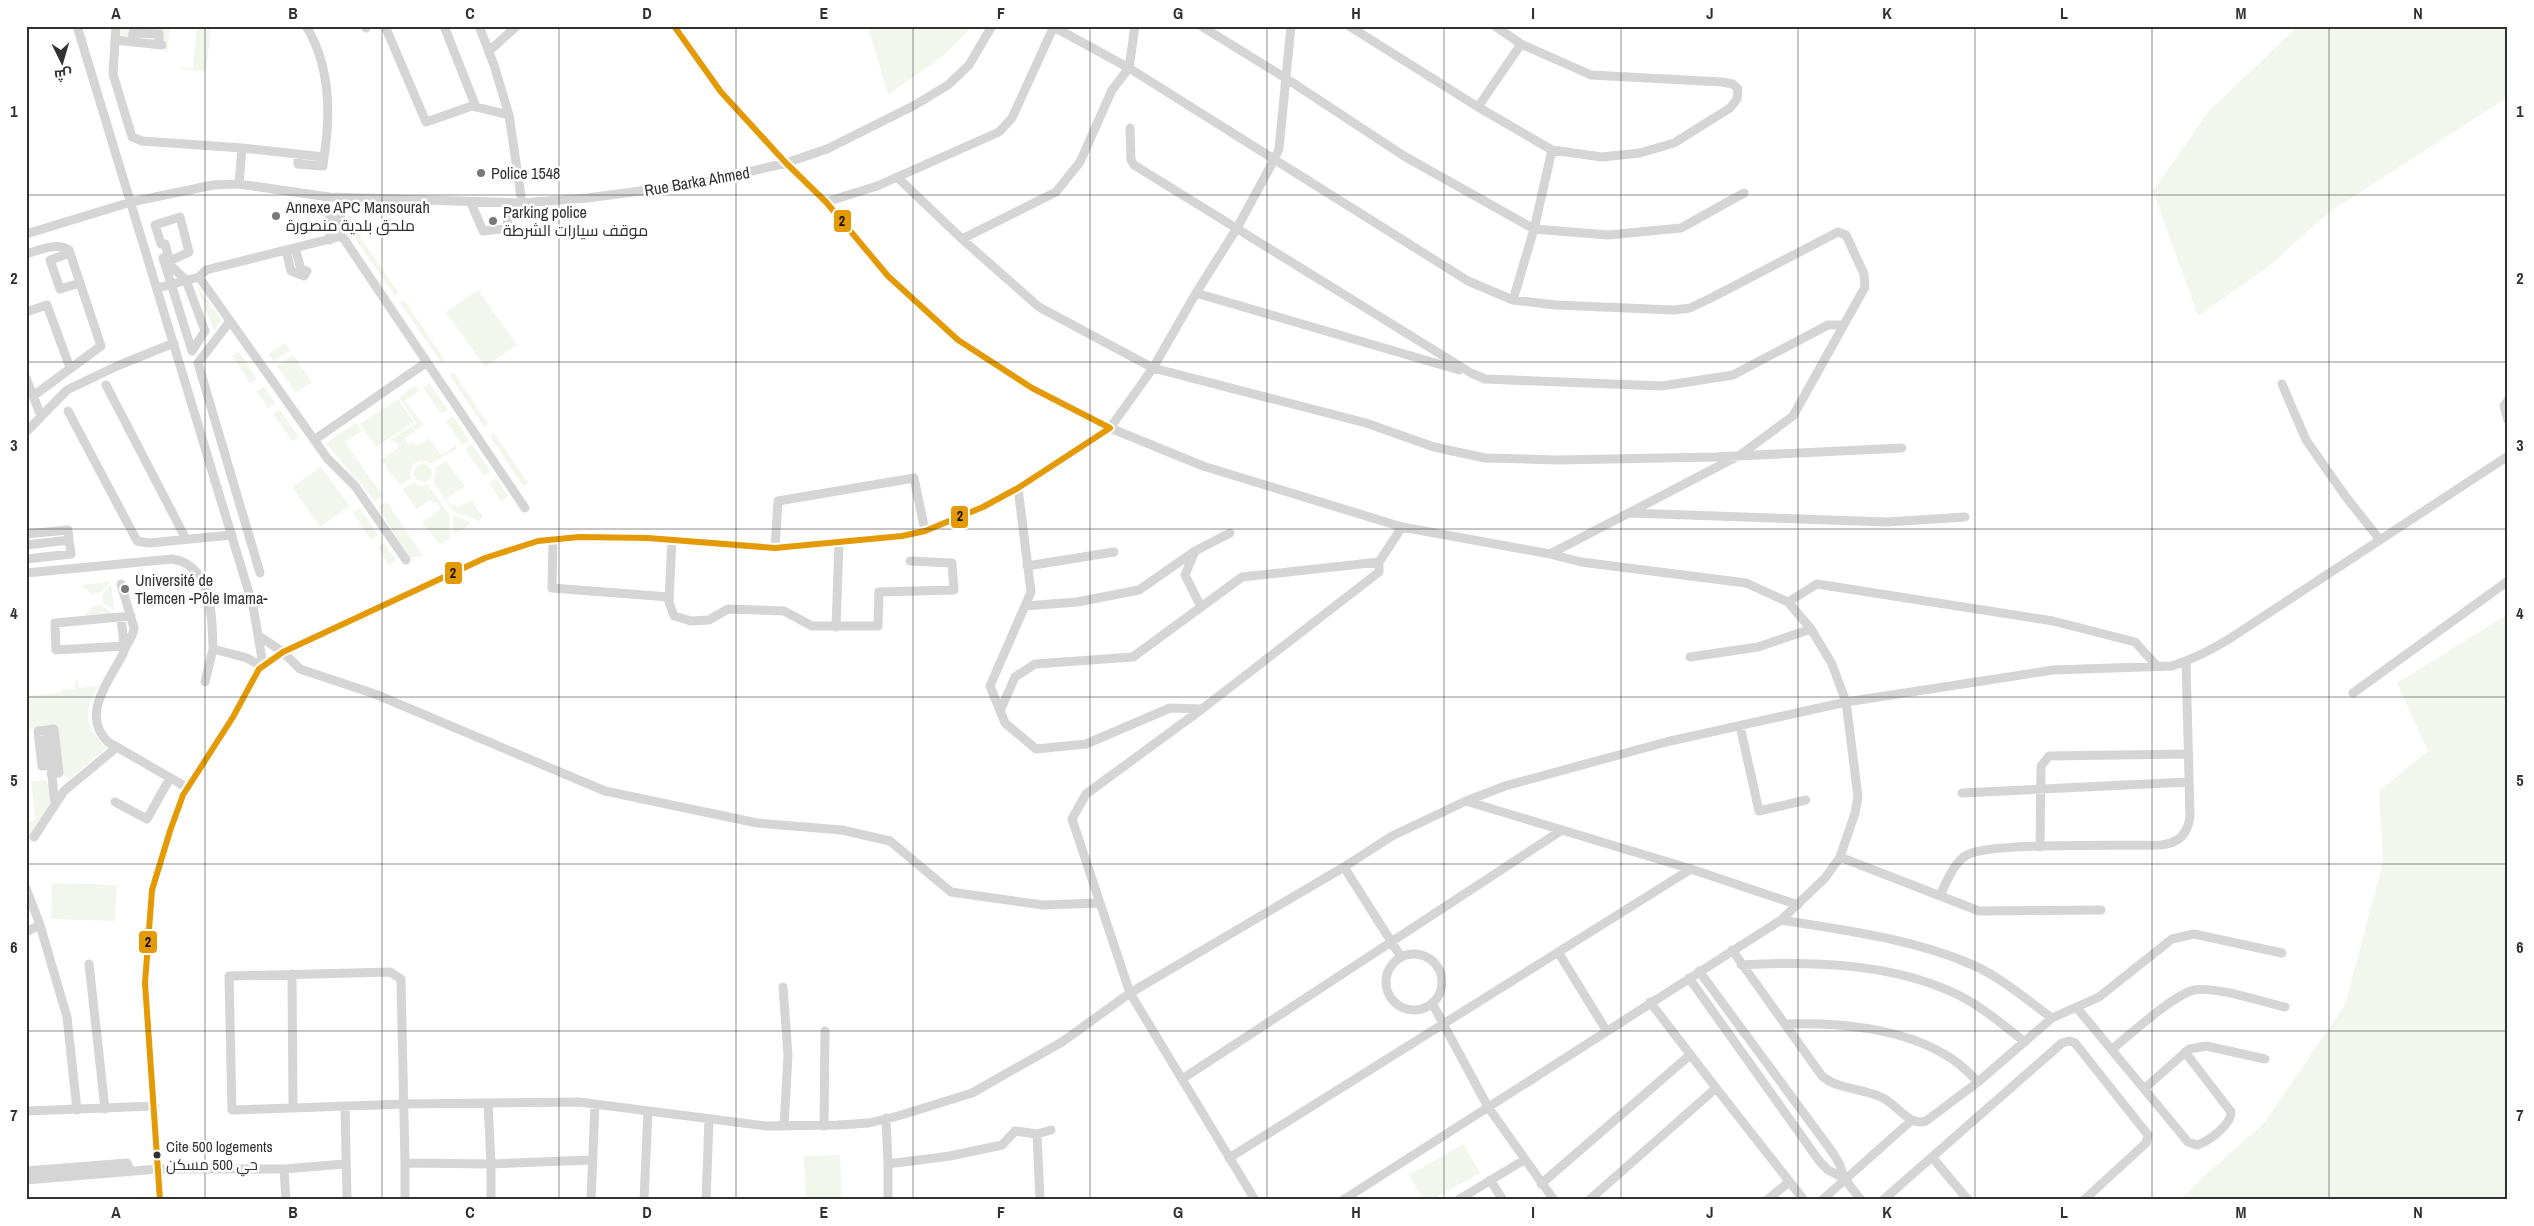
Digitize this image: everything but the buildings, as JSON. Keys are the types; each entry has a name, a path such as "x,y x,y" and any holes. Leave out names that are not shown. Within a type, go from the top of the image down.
{"street":[{"path":"77,26 232,535 260,636 262,666"},
{"path":"116,26 112,74 132,137 142,141 298,154 298,164 323,166 328,130 327,87 320,55 306,26"},
{"path":"385,26 426,122 468,107 476,107 509,115"},
{"path":"444,26 476,107"},
{"path":"479,26 509,115 522,203"},
{"path":"489,51 517,26"},
{"path":"674,26 721,92 786,163 826,202 888,276 958,340 1032,388 1110,428 1203,466 1402,527 1550,554 1581,562 1746,582 1788,602 1811,629 1832,664 1846,702 1858,797 1855,813 1840,857 1825,878 1781,920 1606,1030 1344,1200"},
{"name":"Rue Barka Ahmed","path":"26,234 130,202 205,186 239,184 329,197 471,203 522,203 587,198 702,183 786,163 827,150 915,105 948,85 969,65 992,26"},
{"path":"962,239 1056,192 1080,162 1112,90 1129,68 1135,26"},
{"path":"1201,26 1287,79 1404,156 1534,229 1608,235 1681,228 1744,193"},
{"path":"160,1200 145,983 152,890 170,830 188,788 233,717 262,666 283,652 485,558 538,541 579,537 672,540 775,548 902,536 925,531 983,508 1018,488 1110,428 1153,368 1196,293 1237,228 1279,149 1291,26"},
{"path":"1349,26 1478,107 1552,150 1602,157 1640,153 1674,143 1730,108 1737,99 1738,89 1733,84 1722,82 1591,75 1521,44 1495,26"},
{"path":"826,202 877,186 999,132 1012,118 1053,27 1129,68 1468,281 1513,300 1555,305 1653,310 1690,308 1838,232 1846,235 1864,274 1865,287 1842,325 1793,416 1740,455 1550,554"},
{"path":"115,40 132,42 133,33 159,34 160,45"},
{"path":"1478,107 1521,44"},
{"path":"1130,128 1131,160 1134,165 1471,374"},
{"path":"239,184 242,148"},
{"path":"1513,300 1534,229 1552,150"},
{"path":"897,177 962,239 1040,307 1153,368 1366,423 1434,447 1485,458 1558,460 1902,448"},
{"path":"471,203 483,231 508,228 506,203"},
{"path":"330,240 329,219 341,216 342,236 525,508"},
{"path":"149,262 168,255 165,244 161,244 155,225 180,217 189,252 170,261 171,266"},
{"path":"157,288 200,277 206,270 342,236"},
{"path":"26,254 57,246 64,247 70,253 101,346 33,396"},
{"path":"70,253 50,260 60,289 80,283"},
{"path":"162,258 186,280 205,331 179,366"},
{"path":"162,258 192,351"},
{"path":"200,277 327,458 355,486 406,560"},
{"path":"1196,293 1485,379 1662,386 1733,375 1828,325 1842,325"},
{"path":"26,312 47,305 70,368"},
{"path":"230,321 198,363 260,573"},
{"path":"26,432 67,390 117,366 174,343"},
{"path":"314,440 427,362"},
{"path":"26,378 41,416"},
{"path":"2282,384 2306,440 2346,497 2380,540"},
{"path":"106,385 186,538"},
{"path":"2508,400 2504,406 2508,420"},
{"path":"68,411 135,539 149,543 232,535"},
{"path":"405,1200 404,1104 401,979 390,972 229,976 232,1110 404,1104 595,1104 709,1119 784,1126 869,1123 972,1093 1062,1042 1130,993 1344,867 1392,836 1466,801 1515,783 1666,742 1846,702 2053,670 2172,666 2202,656 2508,456"},
{"path":"775,548 778,501 914,478 925,531"},
{"path":"1018,488 1030,592 990,686 1005,723 1036,749 1086,744 1170,708 1202,709"},
{"path":"1627,513 1711,514 1887,522 1966,517"},
{"path":"1255,1200 1130,993 1072,820 1086,794 1202,709 1379,572 1380,562 1402,527"},
{"path":"26,534 68,530 71,554 26,559"},
{"path":"1025,606 1077,602 1139,590 1195,551 1230,533"},
{"path":"553,539 552,588 670,596"},
{"path":"26,545 69,540"},
{"path":"672,540 670,596 674,616 691,621 710,620 728,609 775,610 784,611 812,626 878,626 879,592 954,590 952,563 910,561"},
{"path":"836,626 839,542"},
{"path":"1195,551 1185,575 1201,607"},
{"path":"1027,566 1114,552"},
{"path":"26,573 172,559 185,562 195,568 201,577 212,615 213,649 205,682"},
{"path":"1000,711 1015,677 1035,664 1133,657 1242,577 1380,562"},
{"path":"2353,693 2508,582"},
{"path":"121,584 131,616 133,634 124,646 60,651 56,648 55,623 131,616"},
{"path":"1788,602 1817,584 2053,620 2135,642 2157,666"},
{"path":"121,617 123,654 97,703 95,711 100,734 117,747 188,788"},
{"path":"1690,657 1758,647 1811,629"},
{"path":"260,636 283,652 300,670 384,698 605,791 757,823 842,830 890,841 951,892 1043,905 1100,903"},
{"path":"213,649 247,658 262,666"},
{"path":"1940,895 1954,869 1967,854 1986,849 2160,845 2173,843 2184,835 2189,823 2190,782 2186,661"},
{"path":"1740,726 1759,811 1806,800"},
{"path":"51,774 59,773 54,729 38,731 42,766 51,774 57,789 64,791"},
{"path":"34,837 64,791 117,747"},
{"path":"2040,847 2041,766 2045,758 2053,755 2189,754"},
{"path":"51,774 54,804"},
{"path":"115,802 147,819 170,778"},
{"path":"1962,793 2190,782"},
{"path":"1466,801 1691,869 1798,905"},
{"path":"1182,1080 1562,830"},
{"path":"1840,857 1973,909 1986,912 2101,910"},
{"path":"1344,867 1401,957"},
{"path":"1229,1158 1691,869"},
{"path":"26,888 40,925 67,1017 77,1110"},
{"path":"1781,920 1887,940 1949,956 1974,966 1999,980 2052,1018"},
{"path":"26,932 40,925"},
{"path":"1732,950 1826,1080 1885,1099 1912,1120 1919,1122 1926,1121 1978,1082 2052,1018 2077,1008 2108,990 2172,939 2182,936 2205,936 2282,953"},
{"path":"1558,952 1606,1030"},
{"path":"1419,954 1434,963 1440,970 1441,988 1432,1003 1415,1010 1397,1005 1390,998 1386,989 1388,971 1401,957 1419,954"},
{"path":"1741,965 1784,963 1838,966 1887,972 1923,981 1973,1004 2025,1042"},
{"path":"89,964 104,1109"},
{"path":"1699,971 1833,1153 1840,1165 1844,1178 1861,1200"},
{"path":"292,974 293,1108"},
{"path":"1689,978 1820,1162 1828,1170 1844,1178"},
{"path":"784,987 788,1054 784,1126"},
{"path":"2112,1049 2179,997 2194,990 2210,990 2285,1007"},
{"path":"1650,1002 1804,1200"},
{"path":"1432,1003 1488,1107 1554,1200"},
{"path":"2077,1008 2191,1144 2201,1144 2226,1124 2231,1115 2230,1109 2186,1052"},
{"path":"1786,1024 1835,1025 1869,1029 1900,1036 1951,1058 1978,1082"},
{"path":"824,1126 825,1031"},
{"path":"1883,1200 2062,1043 2072,1042 2146,1129 2148,1135 2146,1144 2084,1200"},
{"path":"2145,1088 2193,1047 2206,1046 2265,1060"},
{"path":"1541,1184 1690,1055"},
{"path":"1589,1200 1716,1088"},
{"path":"488,1103 492,1200"},
{"path":"591,1200 591,1160 595,1104"},
{"path":"26,1111 155,1106"},
{"path":"344,1106 346,1160 344,1164 347,1200"},
{"path":"644,1200 648,1111"},
{"path":"886,1118 888,1200"},
{"path":"706,1200 709,1119"},
{"path":"1822,1200 1844,1178 1912,1120"},
{"path":"888,1164 950,1156 1002,1145 1015,1131 1037,1134 1051,1130"},
{"path":"1037,1134 1040,1200"},
{"path":"1932,1157 1968,1200"},
{"path":"404,1163 492,1164 591,1160"},
{"path":"1458,1200 1524,1160"},
{"path":"26,1171 127,1163 131,1172"},
{"path":"26,1180 158,1170 284,1168 344,1164"},
{"path":"284,1168 286,1200"},
{"path":"1490,1180 1503,1200"},
{"path":"1767,1200 1789,1182"}],"shaded area":[{"path":"121,26 170,26 167,55 163,48 162,32 130,29 130,38 120,37"},
{"path":"197,26 211,26 206,72 182,69 182,67 193,68"},
{"path":"868,26 973,26 944,55 888,95"},
{"path":"2298,26 2508,26 2508,97 2328,213 2268,267 2198,316 2153,191 2208,112"},
{"path":"358,234 399,293 395,296 354,237"},
{"path":"196,284 222,320 214,331"},
{"path":"478,290 517,345 485,367 446,312"},
{"path":"404,300 445,360 441,362 400,303"},
{"path":"285,343 290,350 274,361 269,354"},
{"path":"239,352 257,379 250,383 232,356"},
{"path":"293,355 312,382 296,393 277,366"},
{"path":"454,373 488,424 484,427 450,376"},
{"path":"429,383 448,410 441,414 423,387"},
{"path":"415,386 419,391 405,401 424,425 405,438 409,445 413,443 416,447 429,438 441,455 456,446 457,448 432,464 423,461 415,463 411,468 411,478 400,485 381,460 399,447 395,440 390,440 416,423 399,397"},
{"path":"264,387 275,403 268,408 257,391"},
{"path":"398,399 414,422 376,447 360,424"},
{"path":"280,410 299,437 292,441 273,414"},
{"path":"453,416 469,440 462,445 446,421"},
{"path":"356,423 362,431 347,440 346,444 383,496 374,501 326,443"},
{"path":"494,433 528,483 523,486 490,436"},
{"path":"472,444 490,471 484,476 465,449"},
{"path":"446,461 465,486 446,499 451,506 454,504 457,508 471,500 483,517 479,521 453,511 433,482 436,474 435,468"},
{"path":"419,464 427,464 432,469 430,480 419,482 414,477 414,469"},
{"path":"321,467 350,506 320,527 292,487"},
{"path":"496,478 508,496 501,501 489,483"},
{"path":"413,482 421,486 428,485 449,514 450,538 440,545 422,522 441,509 436,502 433,504 430,500 416,509 403,489"},
{"path":"387,502 423,556 409,558 378,507"},
{"path":"360,508 378,535 371,540 353,513"},
{"path":"453,516 456,516 471,523 454,535"},
{"path":"384,543 396,560 389,565 378,548"},
{"path":"110,582 100,593 92,594 80,585"},
{"path":"111,584 114,611 103,603 102,595"},
{"path":"101,605 112,613 84,616 93,606"},
{"path":"2508,614 2508,1200 2181,1200 2200,1180 2264,1123 2345,1005 2383,862 2379,791 2428,751 2397,683"},
{"path":"78,680 79,688 99,686 90,704 88,719 94,734 107,748 69,779 62,773 58,726 28,729 26,696 61,693 61,690 75,689 75,681"},
{"path":"45,780 50,786 50,802 30,840 26,834 26,822 35,820 31,781"},
{"path":"52,883 117,885 115,921 51,919"},
{"path":"1464,1144 1480,1173 1431,1200 1423,1200 1409,1175"},
{"path":"840,1155 842,1200 806,1200 804,1156"}],"transit line":[{"name":"2","path":"160,1200 145,983 152,890 183,795 233,717 259,669 283,652 485,558 538,541 579,537 648,538 775,548 902,536 925,531 983,507 1018,488 1110,428 1032,388 958,340 888,276 826,202 786,163 721,92 674,26"}],"place":[{"name":"Police 1548","path":"481,173"},
{"name":"Annexe APC Mansourah ملحق بلدية منصورة","path":"276,216"},
{"name":"Parking police موقف سيارات الشرطة","path":"493,221"},
{"name":"Université de Tlemcen -Pôle Imama-","path":"125,589"},
{"name":"Cite 500 logements حي 500 مسكن","path":"157,1155"}]}
